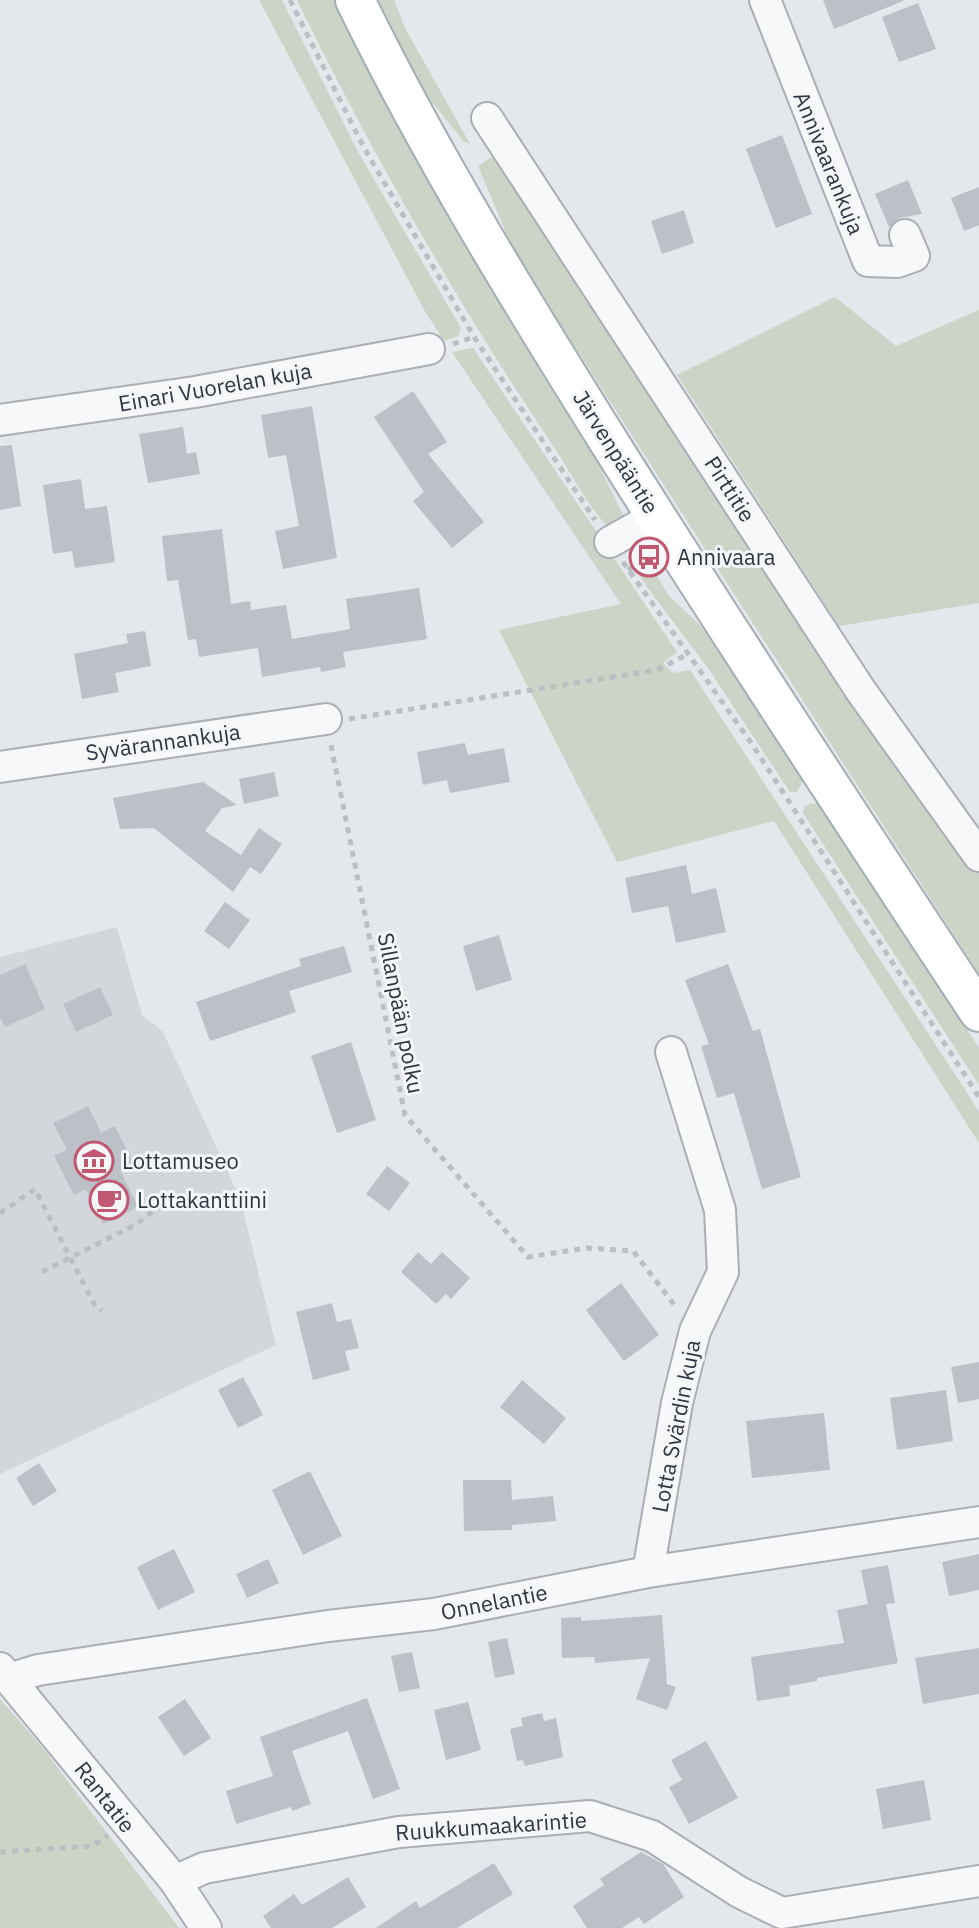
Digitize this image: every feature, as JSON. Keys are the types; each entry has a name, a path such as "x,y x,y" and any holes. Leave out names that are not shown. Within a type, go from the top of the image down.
{"main road":[{"name":"Järvenpääntie","path":"355,0 441,167 656,516 979,1012"}],"street":[{"name":"Annivaarankuja","path":"765,0 868,261 897,262 914,256 905,235"},
{"name":"Pirttitie","path":"487,118 861,691 979,856"},
{"name":"Einari Vuorelan kuja","path":"0,420 195,392 429,349"},
{"path":"610,542 656,516"},
{"name":"Syvärannankuja","path":"0,767 326,719"},
{"name":"Lotta Svärdin kuja","path":"648,1572 677,1403 695,1331 723,1272 720,1210 671,1052"},
{"name":"Onnelantie","path":"5,1674 328,1626 434,1614 648,1572 979,1522"},
{"name":"Rantatie","path":"5,1674 125,1824 175,1881 206,1928"},
{"name":"Ruukkumaakarintie","path":"175,1881 204,1868 399,1832 590,1816 652,1836 739,1892 782,1913 979,1881"}],"path":[{"path":"290,0 363,146 474,337 628,570 752,744 979,1097"},
{"path":"628,570 649,557"},
{"path":"326,719 362,719 657,670 688,654"},
{"name":"Sillanpään polku","path":"326,719 405,1115 528,1257 587,1248 633,1251 695,1331"},
{"path":"0,1213 35,1189 73,1257 94,1304 102,1311"},
{"path":"42,1272 135,1225 164,1203"},
{"path":"0,1852 92,1846 125,1824"}],"shaded area":[{"path":"117,927 142,1015 163,1032 240,1198 276,1345 0,1474 0,957"}],"green space":[{"path":"259,0 282,0 358,152 461,328 458,336 444,341 426,313"},
{"path":"297,0 334,0 415,160 599,465 624,517 612,529 598,516 584,495 453,289 388,175"},
{"path":"378,0 394,0 405,28 470,144 464,142 421,88"},
{"path":"497,157 979,872 979,974 515,254 478,166"},
{"path":"835,297 896,346 979,310 979,603 839,626 677,375"},
{"path":"473,348 677,652 663,663 673,673 690,670 966,1091 979,1112 979,1143 774,821 617,862 499,630 621,604 452,352"},
{"path":"643,568 652,568 669,596 701,626 804,779 797,792 790,792 710,671 645,584 638,573"},
{"path":"812,803 820,805 979,1048 979,1085 803,813 804,807"},
{"path":"0,1699 42,1747 179,1928 0,1928"}],"building":[{"path":"823,0 903,0 903,1 834,29"},
{"path":"918,3 936,49 899,62 882,17"},
{"path":"782,135 812,214 776,228 746,149"},
{"path":"908,180 922,214 899,218 889,227 875,194"},
{"path":"979,187 979,225 964,231 951,198"},
{"path":"684,210 694,243 662,254 651,221"},
{"path":"413,391 447,442 428,454 484,522 452,548 413,501 424,492 374,417"},
{"path":"312,406 337,558 283,569 275,531 299,526 286,455 268,458 261,415"},
{"path":"183,427 187,454 196,452 200,474 148,483 139,434"},
{"path":"12,445 21,506 0,510 0,446"},
{"path":"81,479 85,509 107,506 115,562 75,568 72,551 53,554 43,485"},
{"path":"222,529 231,604 250,601 251,610 286,605 292,639 350,629 346,599 419,588 427,639 343,652 346,667 321,672 320,667 262,677 258,648 199,657 196,639 188,640 178,580 167,581 162,536"},
{"path":"145,631 151,666 115,673 119,692 82,699 74,654 128,643 126,634"},
{"path":"465,743 468,755 504,748 510,782 450,793 447,780 423,785 417,752"},
{"path":"274,772 279,796 244,804 239,779"},
{"path":"203,782 237,805 222,808 205,831 241,855 259,828 282,844 261,874 250,867 233,892 154,828 120,829 113,798"},
{"path":"686,865 692,894 716,888 726,932 676,943 668,906 632,913 625,878"},
{"path":"225,902 250,920 229,949 204,931"},
{"path":"499,935 512,980 476,991 463,946"},
{"path":"344,946 352,972 289,991 296,1012 210,1041 196,1002 301,966 299,959"},
{"path":"25,964 45,1009 5,1027 0,1017 0,975"},
{"path":"728,964 753,1031 760,1029 801,1177 762,1189 734,1093 717,1098 701,1046 709,1044 685,980"},
{"path":"100,987 113,1015 76,1032 63,1004"},
{"path":"351,1042 376,1120 337,1133 311,1056"},
{"name":"Lottamuseo","path":"88,1106 101,1133 115,1126 134,1165 121,1172 138,1207 103,1224 86,1189 74,1195 54,1156 67,1150 53,1123"},
{"path":"387,1166 410,1183 389,1211 366,1194"},
{"path":"418,1252 431,1264 442,1252 470,1278 451,1299 446,1294 436,1304 401,1272"},
{"path":"621,1283 659,1335 624,1361 586,1310"},
{"path":"332,1303 337,1322 351,1319 359,1348 345,1351 350,1370 313,1380 296,1312"},
{"path":"979,1362 979,1399 958,1403 951,1367"},
{"path":"243,1377 263,1415 238,1428 218,1390"},
{"path":"522,1380 566,1418 544,1444 500,1407"},
{"path":"946,1390 953,1441 897,1450 890,1398"},
{"path":"824,1413 830,1470 752,1478 746,1421"},
{"path":"39,1463 57,1491 33,1506 16,1478"},
{"path":"310,1471 342,1536 303,1555 272,1490"},
{"path":"463,1480 511,1480 512,1500 553,1496 556,1521 512,1525 512,1530 464,1531"},
{"path":"174,1549 195,1592 158,1610 137,1567"},
{"path":"979,1554 979,1590 949,1596 942,1562"},
{"path":"268,1559 279,1583 247,1598 236,1574"},
{"path":"888,1565 895,1603 886,1604 898,1663 817,1678 817,1681 789,1686 790,1696 757,1701 751,1657 844,1643 837,1610 868,1604 861,1570"},
{"path":"662,1615 667,1684 676,1687 667,1710 636,1699 650,1658 595,1663 594,1657 562,1658 561,1618 581,1617 581,1621"},
{"path":"507,1638 515,1674 495,1678 488,1642"},
{"path":"979,1648 979,1694 923,1704 915,1658"},
{"path":"412,1652 420,1688 399,1692 391,1656"},
{"path":"367,1698 400,1789 373,1799 348,1731 292,1751 311,1804 236,1824 226,1791 273,1776 260,1737"},
{"path":"185,1699 211,1738 184,1756 158,1717"},
{"path":"468,1702 481,1750 446,1760 434,1710"},
{"path":"542,1713 544,1721 556,1718 563,1757 525,1766 523,1760 517,1761 510,1729 523,1726 521,1718"},
{"path":"706,1741 738,1798 689,1824 669,1787 682,1780 671,1760"},
{"path":"924,1780 931,1820 883,1829 876,1789"},
{"path":"641,1852 663,1864 684,1897 644,1924 639,1917 622,1928 587,1928 573,1906 604,1885 600,1879"},
{"path":"494,1863 513,1894 457,1928 376,1928 416,1901 420,1908"},
{"path":"348,1877 366,1907 332,1928 271,1928 263,1916 294,1894 302,1905"}],"place":[{"name":"Annivaara","path":"649,557"},
{"name":"Lottamuseo","path":"94,1161"},
{"name":"Lottakanttiini","path":"109,1200"}]}
